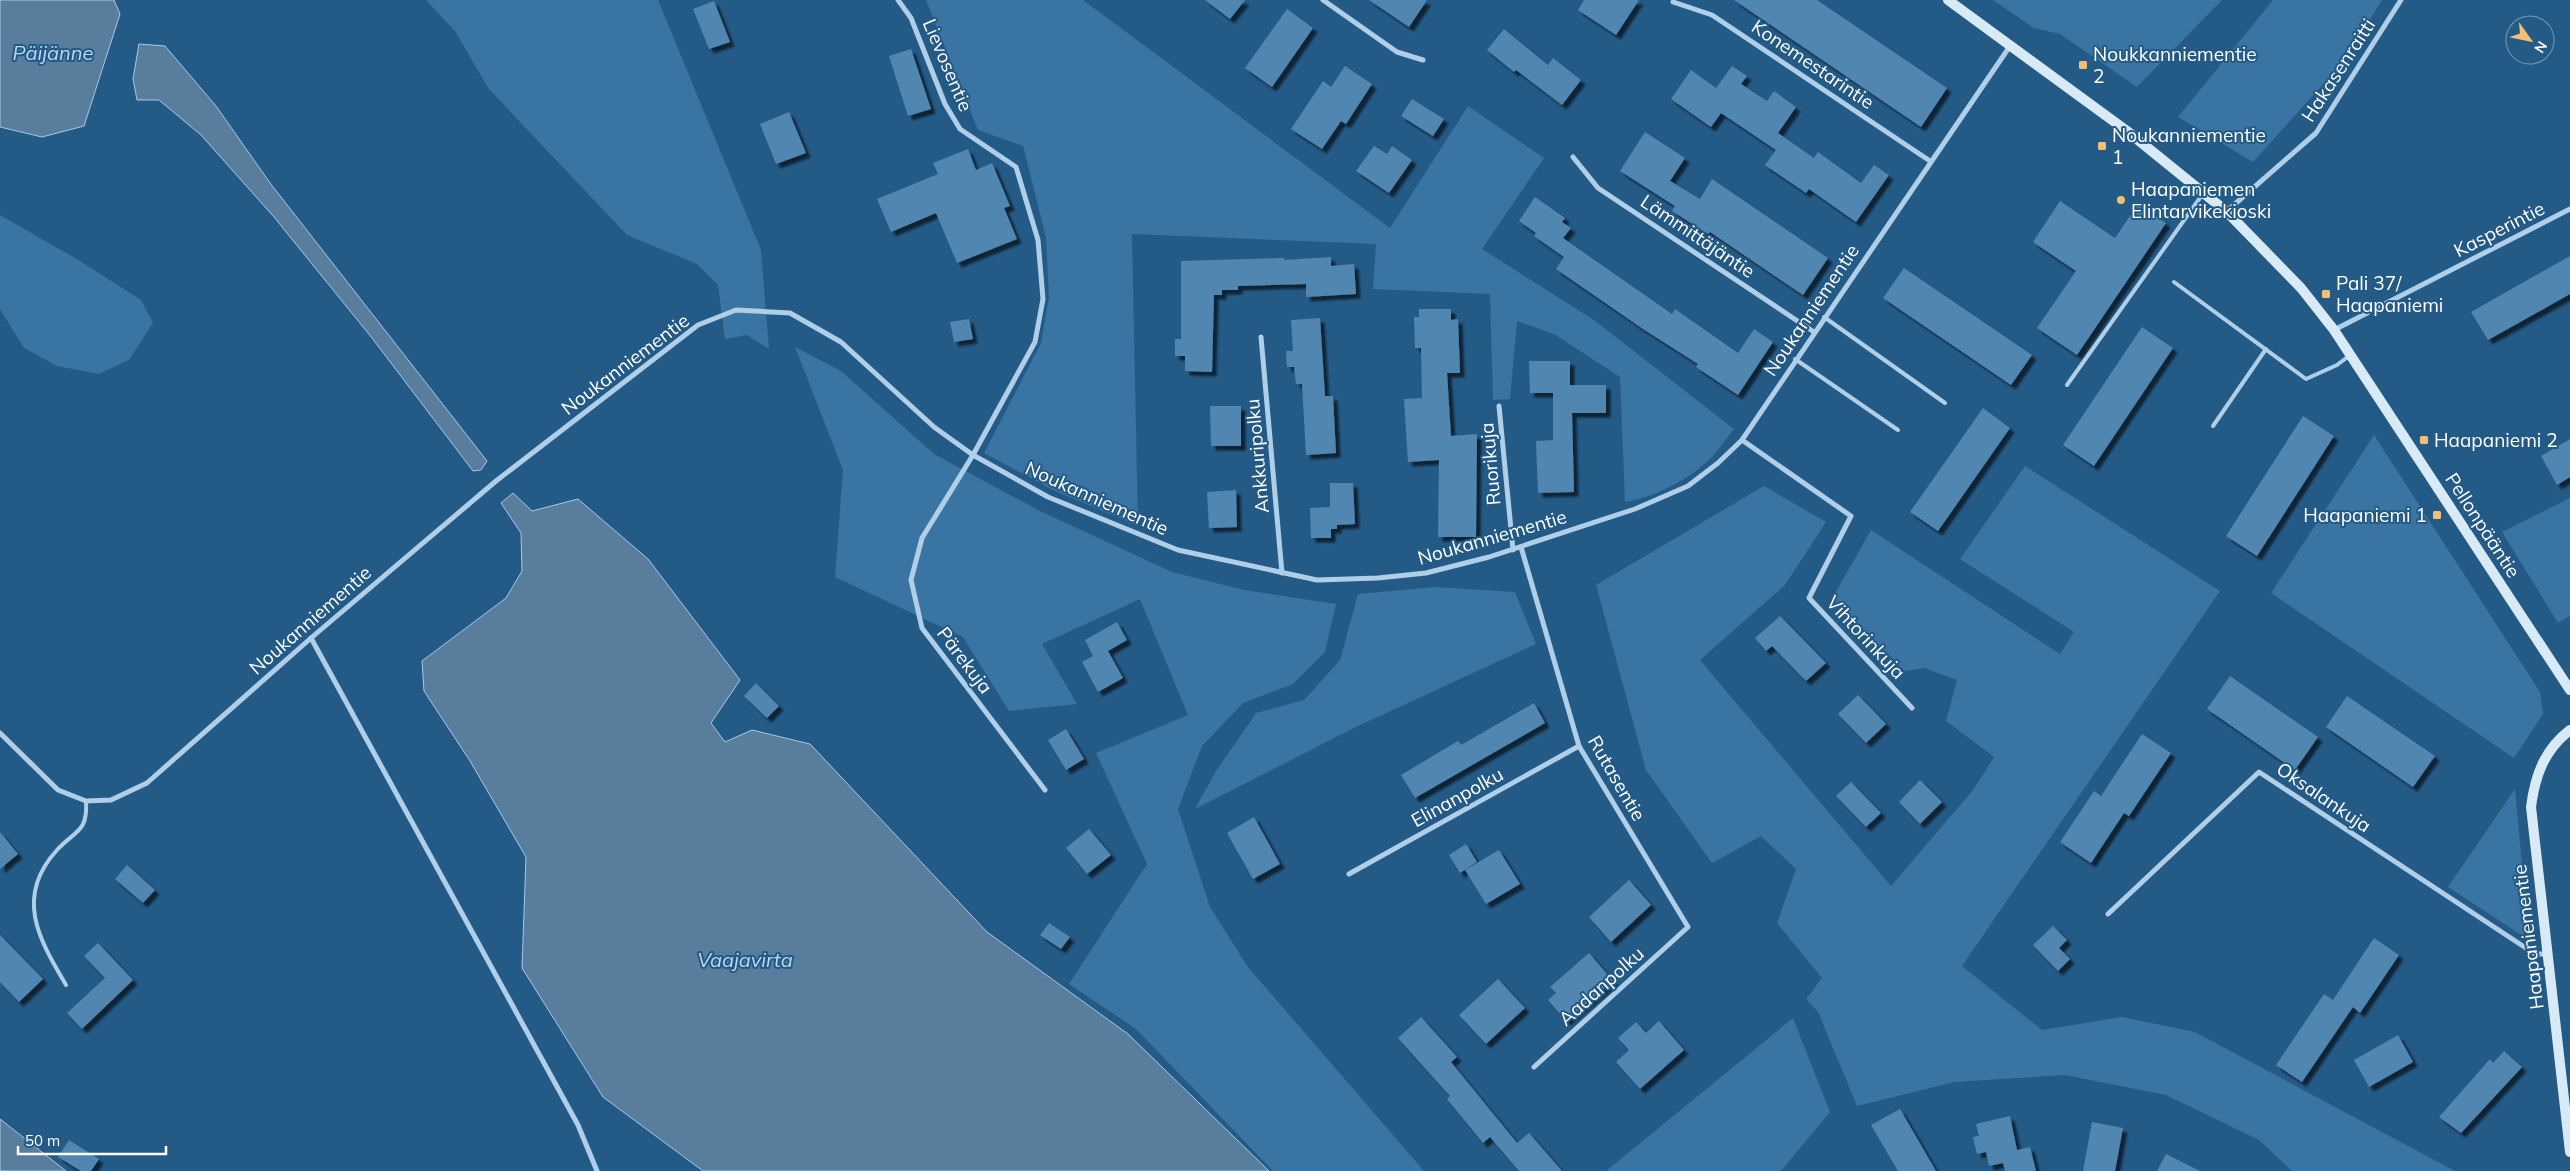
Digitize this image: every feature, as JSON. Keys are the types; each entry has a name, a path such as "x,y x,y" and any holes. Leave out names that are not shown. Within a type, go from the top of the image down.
{"street":[{"name":"Lievosentie","path":"898,0 912,18 945,104 960,129 1016,168 1038,240 1043,299 1035,342 973,455"},
{"path":"1323,0 1397,52 1423,60"},
{"name":"Pellonpääntie","path":"1948,0 2127,131 2204,193 2227,212 2302,288 2334,330 2570,690"},
{"name":"Hakasenraitti","path":"2227,212 2238,200 2316,133 2401,0"},
{"name":"Konemestarintie","path":"1673,2 1712,15 1930,161"},
{"name":"Noukanniementie","path":"0,733 58,790 86,801 112,800 147,783 311,638 496,481 698,325 736,310 790,314 841,342 934,427 973,455 1048,497 1178,550 1317,580 1378,578 1426,573 1513,550 1635,510 1688,486 1718,464 1742,440 1930,161 2011,46"},
{"name":"Lämmittäjäntie","path":"1573,157 1598,188 1814,332"},
{"name":"Kasperintie","path":"2334,330 2570,209"},
{"name":"Ankkuripolku","path":"1261,336 1282,573"},
{"name":"Ruorikuja","path":"1499,406 1513,550"},
{"name":"Vihtorinkuja","path":"1742,440 1851,516 1809,598 1912,708"},
{"name":"Pärekuja","path":"973,455 922,538 911,580 922,628 1045,790"},
{"name":"Rutasentie","path":"1521,547 1579,746 1688,927"},
{"path":"311,638 578,1125 598,1171"},
{"name":"Haapaniementie","path":"2570,730 2551,749 2541,765 2534,787 2531,807 2570,1152"},
{"name":"Elinanpolku","path":"1349,874 1579,746"},
{"name":"Oksalankuja","path":"2108,914 2259,772 2535,954 2548,954"},
{"name":"Aadanpolku","path":"1534,1067 1688,927"}],"lane":[{"path":"2067,385 2204,193"},
{"path":"2174,282 2306,379 2337,365 2350,354"},
{"path":"1824,317 1945,403"},
{"path":"2213,426 2266,349"},
{"path":"1795,360 1898,430"},
{"path":"66,985 49,956 36,928 32,908 34,888 42,870 57,850 84,825 86,801"}],"shaded area":[{"path":"426,0 658,0 761,250 769,349 747,335 725,339 718,285 697,264 627,235 488,88 455,31"},
{"path":"926,0 1083,0 1390,228 1468,106 1544,158 1482,249 1594,320 1734,429 1701,467 1681,481 1647,497 1625,502 1620,377 1554,334 1517,321 1510,399 1493,400 1490,294 1373,289 1376,244 1132,234 1138,526 1051,489 984,453 1041,343 1049,297 1046,238 1023,146 978,130"},
{"path":"1993,0 2222,0 2137,87 2060,34 2034,28"},
{"path":"2273,0 2382,0 2344,61 2253,162 2178,117"},
{"path":"0,215 80,261 141,300 153,323 129,360 99,374 57,366 24,348 0,309"},
{"path":"795,347 841,371 934,454 1040,511 1172,572 1244,590 1336,604 1325,652 1293,684 1243,703 1202,746 1178,809 1210,907 1248,967 1424,1171 1273,1171 1136,1029 1069,984 1147,864 1096,753 1188,715 1140,599 1042,644 1077,704 1009,711 963,637 835,577 843,470"},
{"path":"2374,435 2540,692 2543,714 2514,758 2271,593"},
{"path":"2025,466 2220,591 1962,966 2042,1030 2122,1017 2195,1032 2455,1171 2292,1171 2259,1140 2166,1095 2065,1075 1954,1082 1857,1106 1818,1012 1806,999 1822,978 1777,923 1796,869 1761,836 1712,863 1646,770 1596,585 1764,486 1826,522 1785,585 1700,660 1891,886 1973,790 1994,757 1946,721 1957,680 1924,668 1905,671 1832,599 1871,530 2060,654 2074,632 1960,559"},
{"path":"2570,498 2570,616 2558,623 2502,532"},
{"path":"1435,587 1515,592 1536,644 1358,726 1195,809 1216,771 1256,713 1304,700 1340,660 1358,594"},
{"path":"2515,789 2529,940 2448,887"},
{"path":"1793,1018 1830,1112 1781,1171 1606,1171"}],"water":[{"name":"Päijänne","path":"0,0 114,0 120,14 84,126 42,137 0,127"},
{"path":"139,44 165,46 216,106 270,183 487,461 481,470 473,471 372,338 274,217 201,135 159,100 137,100 133,79"},
{"name":"Vaajavirta","path":"513,493 532,511 578,499 648,559 740,680 711,723 725,742 752,730 810,744 987,932 1128,1034 1269,1171 703,1171 603,1097 522,968 526,857 470,761 424,691 422,661 506,598 522,571 521,533 501,503"},
{"path":"0,1119 66,1171 0,1171"}],"building":[{"path":"1205,0 1245,0 1230,19"},
{"path":"1369,0 1427,0 1409,27"},
{"path":"1584,0 1639,0 1616,35 1578,10"},
{"path":"1734,0 1817,0 1947,88 1921,127"},
{"path":"714,1 730,42 709,49 693,9"},
{"path":"1287,9 1313,28 1272,87 1245,68"},
{"path":"1504,29 1548,65 1553,58 1581,80 1562,105 1516,70 1514,72 1487,50"},
{"path":"911,49 931,109 908,116 889,56"},
{"path":"1345,66 1372,84 1346,124 1341,121 1322,149 1291,129 1323,81 1331,87"},
{"path":"1732,66 1747,76 1741,84 1767,101 1774,91 1796,107 1778,133 1814,158 1818,152 1861,183 1874,165 1889,175 1856,222 1809,189 1806,193 1765,165 1776,150 1721,113 1711,127 1671,99 1691,70 1716,88"},
{"path":"1412,99 1444,119 1433,136 1401,116"},
{"path":"789,112 806,153 776,164 760,124"},
{"path":"1645,132 1685,158 1670,181 1700,199 1712,179 1828,258 1803,295 1710,232 1708,234 1672,211 1675,206 1620,171"},
{"path":"1374,146 1387,154 1392,146 1412,160 1389,193 1356,171"},
{"path":"968,149 976,170 992,163 1010,206 1004,208 1017,239 957,263 936,213 891,232 877,199 938,174 933,163"},
{"path":"1535,197 1565,218 1562,222 1571,228 1563,238 1672,314 1675,309 1738,353 1754,329 1773,342 1738,395 1696,367 1698,364 1556,269 1564,257 1534,236 1536,233 1519,221"},
{"path":"2060,201 2115,238 2138,204 2166,223 2077,355 2037,328 2076,271 2033,242"},
{"path":"2570,256 2570,294 2488,340 2471,312"},
{"path":"1331,257 1331,266 1354,264 1356,294 1306,297 1306,284 1238,286 1238,290 1222,290 1222,295 1214,295 1212,372 1185,371 1185,356 1175,356 1175,339 1181,339 1181,261 1284,258 1284,260"},
{"path":"1904,268 2032,355 2011,385 1883,298"},
{"path":"1419,309 1451,309 1451,320 1458,319 1460,373 1447,373 1451,436 1477,434 1476,537 1438,537 1439,460 1408,462 1404,399 1422,398 1421,348 1415,348 1414,317 1419,317"},
{"path":"1320,318 1325,396 1333,396 1336,453 1306,455 1302,384 1296,384 1294,367 1287,367 1286,351 1293,351 1291,320"},
{"path":"969,319 973,339 954,342 950,322"},
{"path":"2142,327 2173,348 2094,466 2063,445"},
{"path":"1529,361 1570,361 1570,385 1606,385 1606,413 1572,413 1574,492 1538,493 1536,441 1553,440 1553,393 1530,393"},
{"path":"1210,406 1241,406 1241,446 1211,446"},
{"path":"1983,408 2010,428 1938,531 1910,512"},
{"path":"2303,416 2334,436 2257,556 2226,536"},
{"path":"2570,439 2570,477 2557,485 2541,456"},
{"path":"1330,483 1353,483 1355,524 1337,525 1337,529 1331,529 1331,538 1311,538 1310,508 1330,507"},
{"path":"1236,490 1237,527 1209,528 1207,492"},
{"path":"1780,616 1826,663 1806,681 1772,646 1766,651 1755,638"},
{"path":"1117,622 1127,640 1108,651 1123,678 1098,692 1082,662 1093,656 1085,640"},
{"path":"2230,676 2318,737 2295,770 2207,709"},
{"path":"756,683 779,706 767,718 744,696"},
{"path":"1858,695 1886,724 1866,743 1838,714"},
{"path":"2347,696 2435,756 2413,787 2326,727"},
{"path":"1534,703 1545,723 1415,798 1401,775 1458,741 1461,745"},
{"path":"1066,729 1084,759 1066,770 1048,740"},
{"path":"2142,734 2171,753 2129,816 2124,813 2091,863 2060,842 2094,791 2101,796"},
{"path":"1920,780 1942,802 1920,824 1899,802"},
{"path":"1851,782 1881,813 1866,827 1836,796"},
{"path":"1254,817 1280,864 1253,879 1227,833"},
{"path":"1089,829 1111,855 1087,874 1066,848"},
{"path":"0,832 18,854 0,869"},
{"path":"1466,844 1477,862 1460,873 1449,855"},
{"path":"1499,850 1520,884 1486,904 1465,870"},
{"path":"127,865 155,890 143,903 115,879"},
{"path":"1629,880 1651,905 1611,942 1589,917"},
{"path":"1049,923 1070,937 1061,949 1040,935"},
{"path":"2053,926 2067,940 2059,948 2070,959 2058,971 2033,945"},
{"path":"0,935 43,979 19,1002 0,982"},
{"path":"2374,938 2399,955 2360,1013 2353,1007 2302,1082 2276,1065 2324,994 2333,1000"},
{"path":"98,943 133,980 82,1029 67,1013 105,978 84,956"},
{"path":"1589,953 1613,981 1566,1021 1548,1000 1556,993 1550,987"},
{"path":"1498,979 1525,1008 1486,1044 1459,1015"},
{"path":"1421,1017 1457,1057 1451,1062 1517,1143 1529,1133 1562,1171 1519,1171 1490,1137 1483,1143 1447,1099 1450,1096 1398,1038"},
{"path":"1659,1021 1684,1050 1640,1089 1616,1062 1629,1050 1618,1038 1636,1022 1646,1033"},
{"path":"2398,1035 2413,1062 2369,1087 2354,1060"},
{"path":"2504,1051 2522,1067 2461,1133 2439,1117 2490,1059 2493,1063"},
{"path":"1900,1109 1936,1171 1898,1171 1871,1125"},
{"path":"2010,1116 2017,1150 2030,1147 2036,1171 2005,1171 2003,1163 1989,1166 1986,1152 1977,1154 1973,1137 1979,1136 1976,1124"},
{"path":"2092,1122 2123,1128 2115,1171 2083,1171"},
{"path":"69,1140 99,1159 91,1171 81,1171 58,1157"},
{"path":"2166,1154 2200,1171 2157,1171"}],"place":[{"name":"Noukkanniementie 2","path":"2083,65"},
{"name":"Noukanniementie 1","path":"2102,146"},
{"name":"Haapaniemen Elintarvikekioski","path":"2121,200"},
{"name":"Pali 37/ Haapaniemi","path":"2326,294"},
{"name":"Haapaniemi 2","path":"2424,440"},
{"name":"Haapaniemi 1","path":"2437,515"}]}
